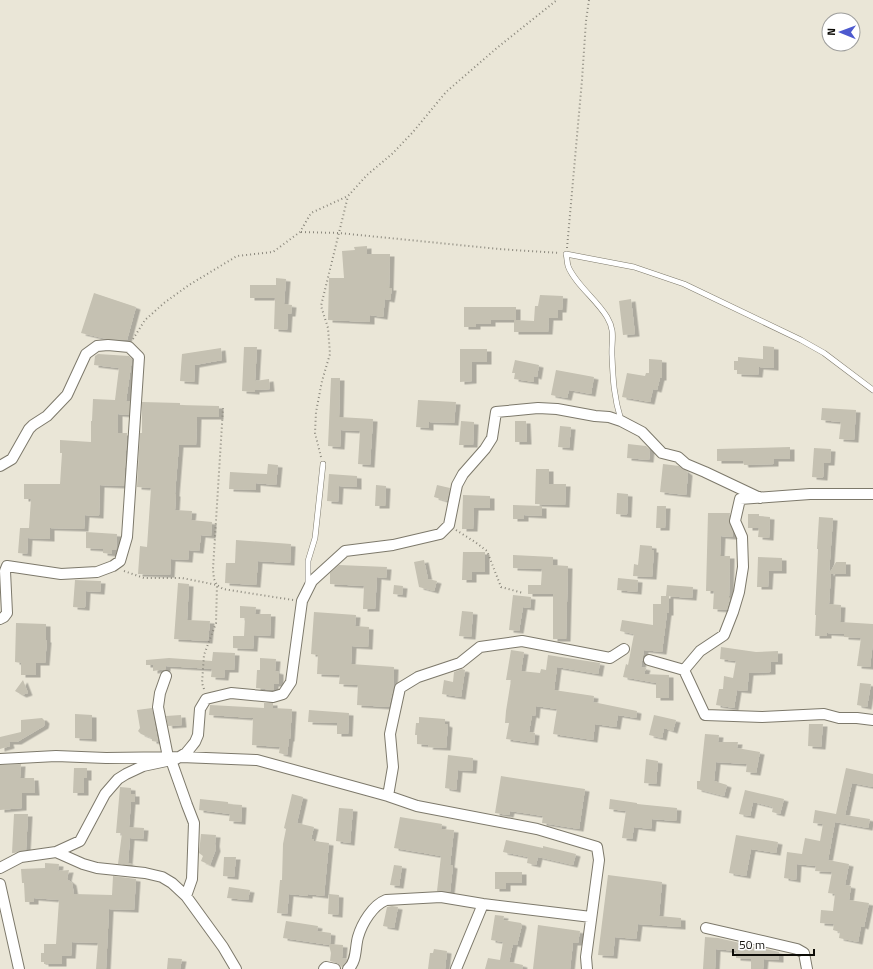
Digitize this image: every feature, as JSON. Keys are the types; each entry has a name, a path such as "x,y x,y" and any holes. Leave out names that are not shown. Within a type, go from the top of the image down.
{"street":[{"path":"0,466 12,459 33,424 47,416 67,395 86,354 97,346 108,345 129,347 139,357 127,529 125,545 120,561 113,566 97,572 61,574 7,566 5,571 7,613 0,619"},
{"path":"0,868 21,857 56,852 80,841 105,794 118,779 135,769 186,753 195,742 198,735 200,709 206,699 231,693 273,697 282,694 291,682 302,601 312,581 345,551 393,545 440,534 449,525 457,485 462,474 486,448 492,438 496,412 538,408 557,409 609,417 621,421 642,432 662,453 678,457 686,464 760,498"},
{"path":"684,670 700,651 724,635 739,592 743,567 742,537 735,521 740,500 810,494 873,494"},
{"path":"388,796 393,767 390,734 400,688 418,677 460,663 480,647 522,640 610,658 624,649"},
{"path":"649,660 684,670 705,715 762,717 824,714 839,718 873,720"},
{"path":"166,676 160,693 158,707 186,805 194,823 192,879 186,896"},
{"path":"0,759 56,756 256,760 388,796 417,806 537,829 597,847 599,860 586,957 587,969"},
{"path":"56,852 83,864 97,868 145,873 162,877 172,883 186,896 223,947 236,969"},
{"path":"0,884 19,969"},
{"path":"353,968 358,935 368,917 381,902 386,900 441,897 483,904 591,917"},
{"path":"456,969 483,904"},
{"path":"706,928 797,949 804,953 807,969"},
{"path":"324,969 326,967 334,969"}],"lane":[{"path":"621,421 615,401 612,351 613,332 607,317 574,276 568,265 566,254 634,267 684,284 801,340 824,353 873,390"},
{"path":"308,588 308,561 315,538 323,464"}],"path":[{"path":"129,347 145,320 164,302 237,256 273,252 300,232 311,213 348,196 367,175 392,154 413,132 446,92 498,46 557,0"},
{"path":"300,232 339,233 566,254 589,0"},
{"path":"323,464 315,433 322,381 330,354 328,328 321,306 348,196"},
{"path":"206,699 202,683 204,655 216,623 217,585 214,579 213,570 223,408"},
{"path":"449,525 487,551 501,587 523,593"},
{"path":"113,566 144,578 182,578 217,585 224,589 302,601"}],"building":[{"path":"367,246 367,254 390,254 389,288 392,288 390,300 385,299 383,317 370,315 370,322 328,320 329,278 344,278 342,251 355,250 354,247"},
{"path":"276,278 286,279 284,304 292,305 291,314 288,314 287,330 274,329 275,298 250,298 250,285 276,285"},
{"path":"94,293 136,307 127,340 107,339 81,333"},
{"path":"540,295 563,296 562,310 558,310 558,318 549,318 548,332 514,332 514,320 534,321 535,306 538,306"},
{"path":"631,299 635,334 623,335 619,301"},
{"path":"464,307 516,307 516,320 491,320 491,324 476,324 476,327 464,327"},
{"path":"763,346 774,347 774,368 759,367 758,375 737,374 737,370 734,370 734,361 738,361 738,357 763,359"},
{"path":"244,347 257,347 255,381 269,379 270,389 255,390 255,392 242,391"},
{"path":"221,348 222,360 195,365 194,382 180,381 182,354"},
{"path":"460,349 487,349 487,362 472,362 472,381 460,382"},
{"path":"98,354 129,356 132,359 126,401 130,401 129,415 118,414 118,433 127,433 124,486 100,485 99,516 85,515 84,529 50,528 50,539 28,538 27,554 18,553 20,528 29,528 31,499 24,499 24,484 60,484 62,453 60,453 60,440 91,442 93,399 115,400 119,368 94,365 95,356"},
{"path":"649,359 662,360 662,378 660,378 657,390 653,389 650,402 622,397 627,373 645,376 646,373 649,373"},
{"path":"515,360 539,365 537,377 534,376 534,382 514,379 515,373 512,373"},
{"path":"556,370 594,377 591,394 569,390 567,398 551,395"},
{"path":"331,378 340,378 339,417 373,419 370,465 358,464 360,431 341,430 340,447 328,446"},
{"path":"418,400 456,402 454,423 429,422 429,428 416,427"},
{"path":"142,402 219,406 219,417 197,417 196,445 179,445 175,494 175,510 192,511 191,520 212,522 211,536 201,535 199,551 189,550 188,560 171,559 170,575 138,574 140,546 147,547 151,488 137,487 140,433 142,433"},
{"path":"822,408 856,410 854,440 839,439 841,422 821,420"},
{"path":"461,421 474,422 473,445 459,445"},
{"path":"515,421 526,421 527,442 515,442"},
{"path":"560,426 571,427 569,448 558,447"},
{"path":"628,444 646,446 650,450 649,460 627,458"},
{"path":"790,447 790,459 774,459 774,464 744,465 743,461 717,461 717,449"},
{"path":"814,448 831,449 830,463 824,463 823,478 812,477"},
{"path":"268,464 278,465 276,485 256,483 256,490 229,489 230,472 267,474"},
{"path":"663,464 679,466 688,473 686,495 660,492"},
{"path":"536,469 549,469 549,484 566,484 565,505 535,504"},
{"path":"329,474 357,476 357,487 339,486 338,502 327,501"},
{"path":"376,485 386,486 385,506 375,506"},
{"path":"437,485 450,488 447,501 434,497"},
{"path":"617,493 628,494 627,515 616,514"},
{"path":"463,495 490,496 490,508 474,508 473,529 462,529"},
{"path":"513,505 542,506 542,516 524,515 524,519 513,519"},
{"path":"657,506 666,506 665,528 656,528"},
{"path":"708,513 730,513 729,520 733,533 732,537 721,536 720,556 730,556 730,598 727,610 713,609 714,591 706,591"},
{"path":"748,514 759,514 759,516 770,517 769,538 758,537 759,528 748,528"},
{"path":"819,517 833,518 829,574 836,562 846,562 846,574 831,574 829,604 841,605 840,622 873,624 873,642 870,667 857,666 861,638 844,637 844,634 827,633 827,636 815,636"},
{"path":"86,532 117,534 116,550 112,550 112,554 103,553 103,549 86,548"},
{"path":"236,540 291,544 290,563 258,561 256,585 225,583 226,563 235,563"},
{"path":"640,545 652,546 652,550 654,550 652,577 633,576 634,564 638,565"},
{"path":"463,552 485,552 485,572 472,572 472,580 462,580"},
{"path":"513,555 553,557 553,565 568,566 566,639 553,639 553,594 528,594 528,585 541,585 542,569 513,568"},
{"path":"758,557 782,558 782,571 769,571 768,587 757,587"},
{"path":"424,560 428,579 437,581 434,591 419,587 414,562"},
{"path":"339,565 387,567 386,578 377,577 375,609 363,609 364,586 330,584 330,573"},
{"path":"618,578 638,580 637,592 617,590"},
{"path":"75,580 101,581 100,592 86,591 85,608 73,607"},
{"path":"178,583 189,584 187,620 210,621 208,641 174,639"},
{"path":"394,585 403,586 402,595 393,594"},
{"path":"667,585 693,587 692,598 666,596"},
{"path":"513,595 531,597 530,608 523,607 519,631 509,630"},
{"path":"661,596 669,596 669,613 667,613 662,652 644,650 641,667 646,668 644,674 669,675 669,698 656,698 656,683 623,677 626,664 628,665 634,634 620,631 622,620 653,625 653,604 661,604"},
{"path":"240,606 256,607 255,614 271,614 270,636 254,635 253,649 233,648 233,636 244,636 245,618 240,618"},
{"path":"462,611 473,612 471,637 459,636"},
{"path":"314,612 356,615 355,626 369,627 368,647 352,646 351,664 394,667 393,690 389,707 357,705 358,685 339,684 340,675 317,674 318,655 311,654"},
{"path":"16,623 46,624 47,640 45,663 36,663 36,675 21,675 21,663 15,662"},
{"path":"721,647 756,652 778,651 778,662 771,662 771,672 749,673 747,691 737,690 734,708 716,705 719,689 723,689 724,676 733,678 736,661 720,659"},
{"path":"511,650 524,652 521,671 540,673 541,669 546,670 548,655 600,663 598,674 557,667 554,690 594,696 593,702 637,711 636,718 618,715 616,727 595,724 593,740 553,734 557,709 536,706 535,716 532,715 529,732 535,733 534,743 506,739 509,723 505,723 506,711 511,680 506,680"},
{"path":"213,652 235,653 234,670 225,670 224,678 211,677 212,669 166,666 166,669 153,671 153,665 146,665 146,660 169,658 212,661"},
{"path":"260,658 276,659 275,671 279,672 279,684 274,684 274,690 256,688 257,670 260,670"},
{"path":"462,669 465,670 461,697 442,694 444,680 453,682 454,672"},
{"path":"23,680 28,693 22,695 15,691"},
{"path":"860,683 871,684 867,707 857,705"},
{"path":"264,703 273,703 273,708 292,709 290,739 287,755 279,753 280,747 252,745 253,718 209,715 210,705 264,708"},
{"path":"152,708 158,742 152,741 152,738 141,734 138,731 140,728 137,710"},
{"path":"309,710 349,713 348,734 337,734 337,723 308,722"},
{"path":"75,714 92,715 92,739 75,738"},
{"path":"181,715 182,725 168,726 166,716"},
{"path":"654,715 676,720 673,731 664,728 662,738 649,735"},
{"path":"419,717 445,719 445,724 448,725 446,748 428,747 429,745 417,744 417,735 415,735 416,723 419,723"},
{"path":"42,718 45,721 44,726 17,742 9,742 10,746 0,749 0,737 21,732 21,720"},
{"path":"809,724 823,724 821,747 808,746"},
{"path":"705,734 719,735 718,742 738,742 737,748 760,752 756,773 746,772 747,764 716,762 714,781 727,785 724,796 697,789 697,781 700,781"},
{"path":"448,755 473,758 472,771 458,770 456,790 445,788"},
{"path":"646,759 658,761 656,784 644,783"},
{"path":"21,764 20,778 34,778 35,793 22,793 22,808 0,810 0,765"},
{"path":"74,768 87,768 87,778 84,778 84,793 73,793"},
{"path":"846,768 873,774 873,787 852,783 845,815 870,819 868,828 835,822 828,860 849,864 845,885 851,886 849,900 869,903 864,927 861,926 858,942 839,938 840,932 833,930 834,924 820,923 821,910 833,911 835,894 828,893 832,872 815,871 816,866 797,864 796,880 784,878 787,852 802,854 805,838 820,841 823,824 813,823 815,810 836,814"},
{"path":"501,776 585,789 579,829 542,823 543,816 510,811 509,815 495,813"},
{"path":"120,787 131,788 131,794 135,794 135,802 131,802 129,827 144,828 143,839 130,838 128,863 135,865 118,864 122,833 116,833"},
{"path":"745,790 784,799 780,814 772,812 773,807 753,802 750,816 739,814"},
{"path":"292,794 303,797 297,823 314,827 311,839 314,839 314,841 329,843 324,896 289,894 287,914 277,913 280,880 282,880 283,844 286,829 284,828"},
{"path":"200,799 242,805 241,822 229,821 230,814 199,810"},
{"path":"610,799 637,804 677,808 676,821 652,819 651,829 634,827 632,839 622,838 626,811 609,809"},
{"path":"339,808 353,809 350,843 336,841"},
{"path":"14,814 28,814 26,850 12,853"},
{"path":"400,817 442,824 441,829 454,830 450,865 453,866 450,892 437,891 441,856 394,848"},
{"path":"201,834 216,835 216,849 210,865 201,861 203,856 199,853"},
{"path":"736,835 778,842 776,853 751,849 746,876 729,873"},
{"path":"506,840 543,848 543,846 576,854 573,865 538,857 536,865 527,863 528,857 503,852"},
{"path":"224,857 236,857 234,877 223,876"},
{"path":"45,863 59,864 58,871 69,870 67,879 72,883 74,894 112,895 113,876 136,879 134,910 109,909 106,969 96,969 98,943 72,942 71,956 62,956 62,964 44,964 44,962 41,962 41,953 44,953 44,944 56,944 59,900 34,898 34,902 25,902 24,883 22,883 21,869 45,868"},
{"path":"394,865 402,866 399,886 390,885"},
{"path":"495,872 522,872 522,883 506,883 506,889 495,889"},
{"path":"608,875 662,882 659,916 681,918 681,927 638,924 636,939 615,937 613,956 598,955"},
{"path":"229,887 250,890 248,900 227,898"},
{"path":"329,894 339,895 338,915 328,914"},
{"path":"387,907 398,907 394,928 383,926"},
{"path":"495,915 504,916 503,920 521,923 522,925 517,945 513,944 509,962 523,965 522,969 485,969 488,958 500,960 503,942 491,940"},
{"path":"286,921 318,926 317,931 331,933 330,944 343,945 342,958 347,959 346,962 342,967 337,963 330,961 331,953 329,945 283,938"},
{"path":"538,925 580,931 578,943 573,943 570,969 533,969"},
{"path":"705,937 718,938 779,952 779,960 764,959 763,969 751,969 751,959 736,958 736,951 716,949 715,969 703,969"},
{"path":"434,949 447,951 445,969 428,969 430,953 433,953"},
{"path":"168,958 182,959 180,969 167,969"}]}
